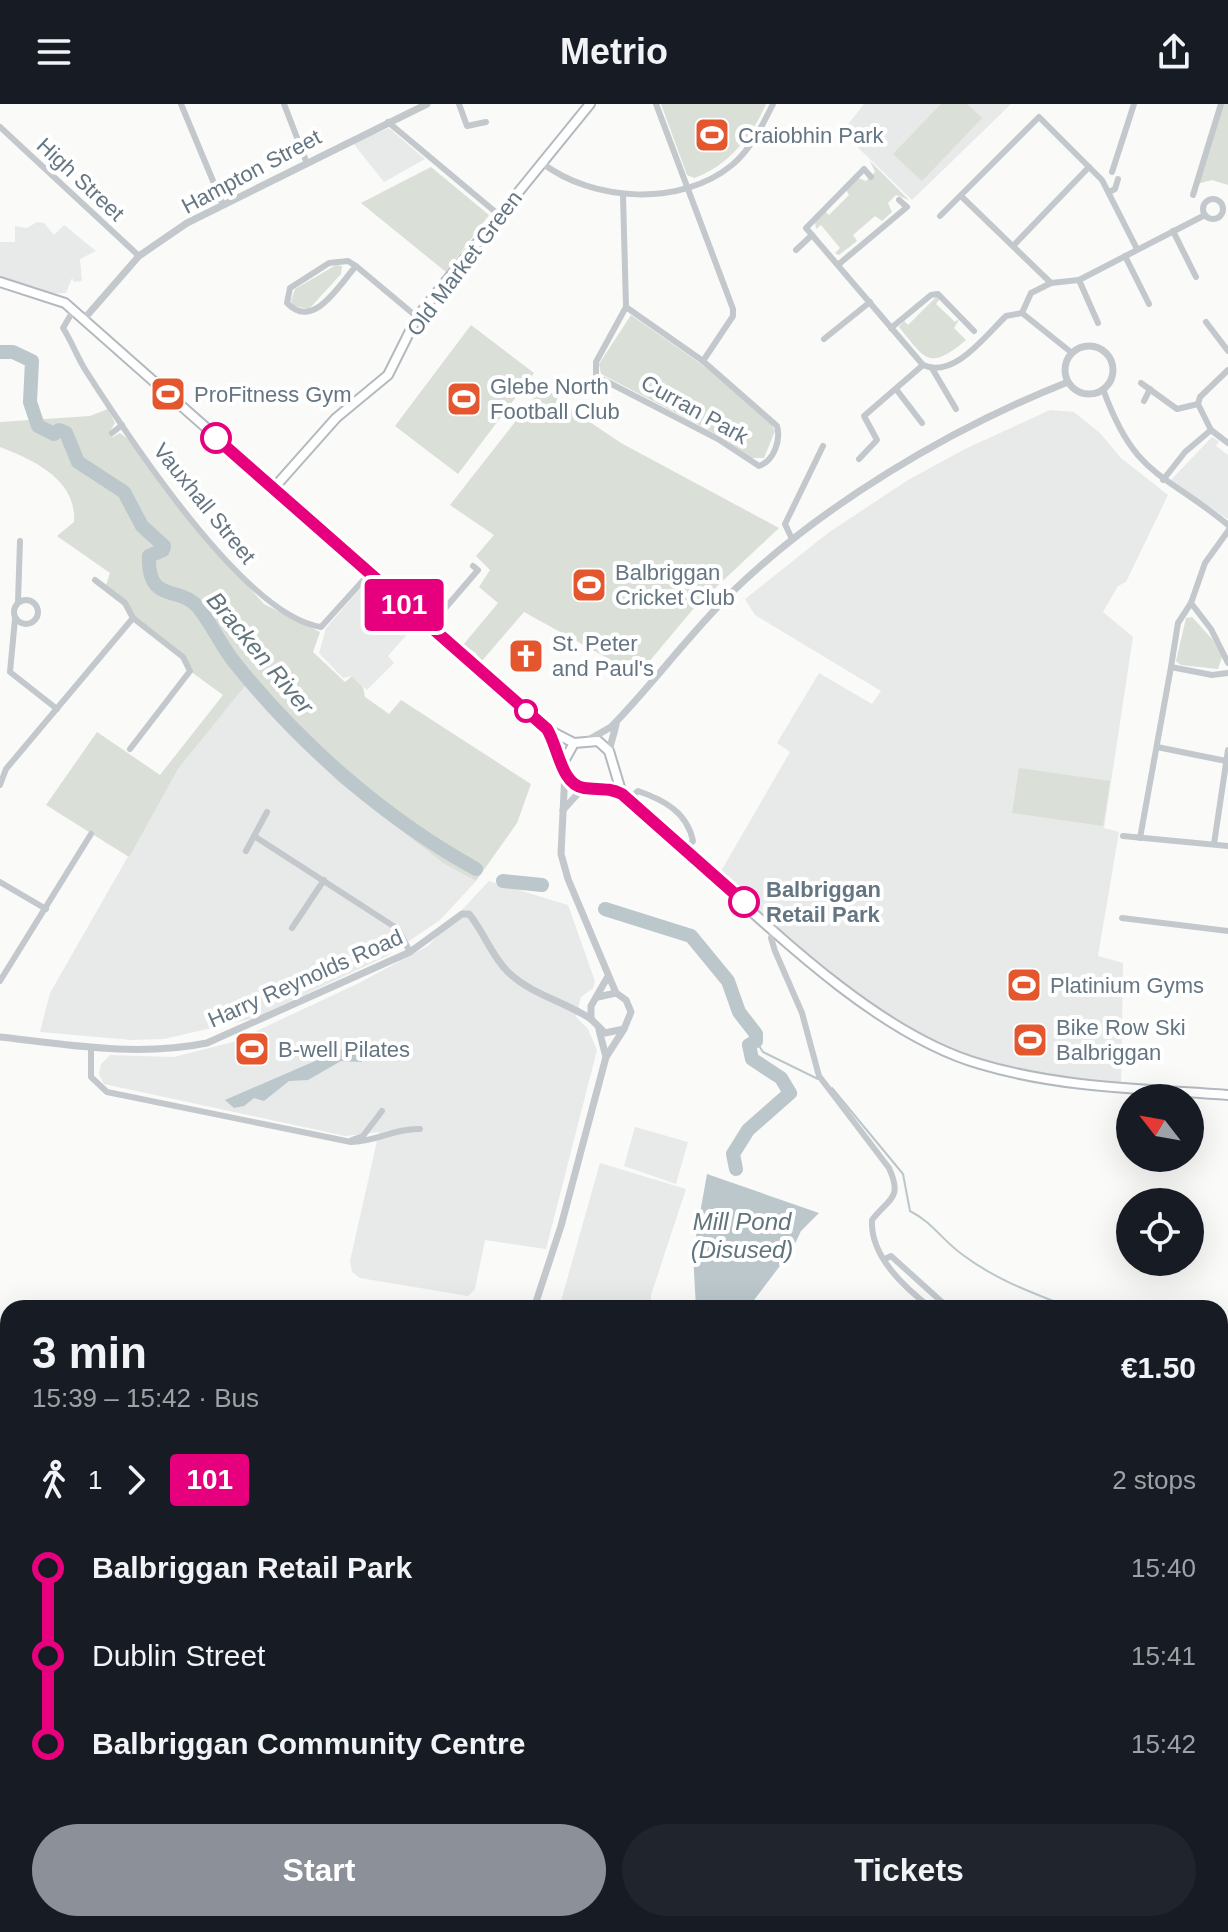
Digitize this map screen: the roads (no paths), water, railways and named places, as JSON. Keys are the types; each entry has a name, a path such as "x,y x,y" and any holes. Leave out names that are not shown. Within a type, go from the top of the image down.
{"main road":[{"name":"Old Market Green","path":"273,489 336,418 388,375 417,317 590,104"},
{"path":"0,282 56,298 84,319 547,729 574,743 590,739 609,751 626,796"},
{"path":"547,729 572,783 626,796 774,929 879,1014 978,1064 1102,1086 1228,1095"},
{"path":"564,768 574,743"},
{"path":"596,787 608,778 613,765"}],"street":[{"path":"181,104 223,205"},
{"path":"284,104 306,161"},
{"name":"Hampton Street","path":"84,319 139,256 223,205 306,161 427,104"},
{"path":"459,104 467,126 486,122"},
{"path":"656,104 733,309 733,316 703,361"},
{"path":"542,163 574,181 623,195 687,187 731,166 759,135 773,104"},
{"path":"1112,172 1134,104"},
{"path":"1193,195 1221,104"},
{"path":"940,216 1039,117 1089,167 1109,192 1137,249"},
{"path":"387,121 499,215"},
{"name":"High Street","path":"0,127 139,256"},
{"path":"1013,246 1089,167"},
{"path":"871,177 864,169 806,228 923,365 933,370 953,365 1006,316 1022,313 1072,353"},
{"path":"1109,192 1115,189 1118,179"},
{"path":"623,195 626,307"},
{"path":"961,196 1051,283"},
{"path":"1022,313 1031,293 1051,283 1079,280 1205,215 1214,218 1225,212 1220,201 1210,199 1203,206 1205,215"},
{"path":"839,264 907,207 899,200"},
{"path":"1173,231 1196,277"},
{"path":"796,250 812,235"},
{"path":"1125,256 1149,304"},
{"path":"356,266 318,309 307,314 295,312 287,303 290,288 329,263 348,261 356,266 417,317"},
{"path":"1079,280 1098,323"},
{"path":"891,328 931,295 938,294 974,331"},
{"path":"824,339 870,302"},
{"name":"Curran Park","path":"626,307 703,361 777,426 776,448 766,463 759,466 751,462 718,439 596,376 596,362 626,307"},
{"name":"Vauxhall Street","path":"73,311 63,328 111,408 172,496 248,585 272,605 321,627 369,574"},
{"path":"1206,322 1228,351"},
{"path":"1094,347 1107,355 1113,369 1103,389 1088,394 1068,382 1065,367 1072,353 1094,347"},
{"path":"859,459 877,440 864,416 923,365"},
{"path":"933,370 940,388 956,409"},
{"path":"1228,370 1200,397 1198,404 1211,430 1228,443"},
{"path":"590,739 618,719 727,597 792,539 889,473 1068,382"},
{"path":"1141,383 1177,409 1198,404"},
{"path":"896,389 922,423"},
{"path":"1103,389 1126,443 1163,480 1228,525"},
{"path":"1144,401 1150,389"},
{"path":"112,433 122,425"},
{"path":"1163,480 1185,452 1211,430"},
{"path":"792,539 785,524 823,446"},
{"path":"1140,838 1178,623 1191,603 1205,563 1228,531"},
{"path":"20,541 18,602 14,608 10,672 57,709"},
{"path":"429,627 478,570 473,566"},
{"path":"95,580 125,603 133,618 183,657 190,671 130,749"},
{"path":"15,619 26,625 34,622 38,615 34,603 26,600 18,602"},
{"path":"1191,603 1211,629 1228,663"},
{"path":"0,785 3,766 57,709 133,618"},
{"path":"1171,667 1212,675 1228,673"},
{"path":"609,751 618,719"},
{"path":"1157,747 1226,761"},
{"path":"1214,844 1228,750"},
{"path":"537,1300 561,1226 606,1057 630,1018 630,1006 616,993 607,978 564,867 561,844 564,768"},
{"path":"563,810 583,788"},
{"path":"626,796 638,791 672,806 692,834 693,841 686,849"},
{"path":"246,851 267,812"},
{"path":"0,981 91,834"},
{"path":"254,836 398,929 410,952"},
{"path":"1123,836 1228,846"},
{"path":"292,928 324,880"},
{"path":"0,882 46,909"},
{"name":"Harry Reynolds Road","path":"0,1037 91,1047 161,1050 207,1043 410,952 457,917 469,914 509,973 546,998 574,1008 591,1019"},
{"path":"1122,918 1228,931"},
{"path":"774,929 771,938 775,951 802,1013 821,1079 883,1159 896,1183 894,1198 872,1220 875,1241 895,1276 922,1300"},
{"path":"606,1057 599,1030 591,1019 596,999 607,978"},
{"path":"574,1008 616,993"},
{"path":"599,1030 612,1034 624,1029"},
{"path":"91,1047 91,1077 107,1092 349,1141 371,1141 399,1131 420,1129"},
{"path":"349,1141 363,1136 382,1111"},
{"path":"885,1259 891,1256 940,1300"}],"water":[{"path":"345,1048 363,1059 362,1062 341,1061 308,1080 289,1081 264,1101 254,1098 244,1106 234,1108 225,1100"},
{"name":"Mill Pond (Disused)","path":"707,1174 819,1213 801,1231 792,1250 754,1300 696,1300 693,1253"}],"waterway":[{"name":"Bracken River","path":"0,352 13,352 32,361 30,402 38,426 54,434 59,430 66,433 78,462 124,492 142,526 164,546 163,550 149,556 153,581 198,607 230,656 261,693 346,778 409,827 476,869"},
{"name":"Bracken River","path":"503,881 542,885"},
{"name":"Bracken River","path":"605,909 691,936 728,981 739,1012 756,1034 756,1041 749,1045 752,1059 781,1078 790,1093 748,1130 733,1154 736,1169"},
{"path":"756,1041 763,1052 818,1079"},
{"path":"832,1088 903,1174 910,1211 988,1272 1052,1300"}],"place":[{"name":"Craiobhin Park","path":"712,135"},
{"name":"ProFitness Gym","path":"168,394"},
{"name":"Glebe North Football Club","path":"464,399"},
{"name":"Balbriggan Cricket Club","path":"589,585"},
{"name":"St. Peter and Paul's","path":"526,656"},
{"name":"Balbriggan Retail Park","path":"744,902"},
{"name":"Platinium Gyms","path":"1024,985"},
{"name":"Bike Row Ski Balbriggan","path":"1030,1040"},
{"name":"B-well Pilates","path":"252,1049"}]}
